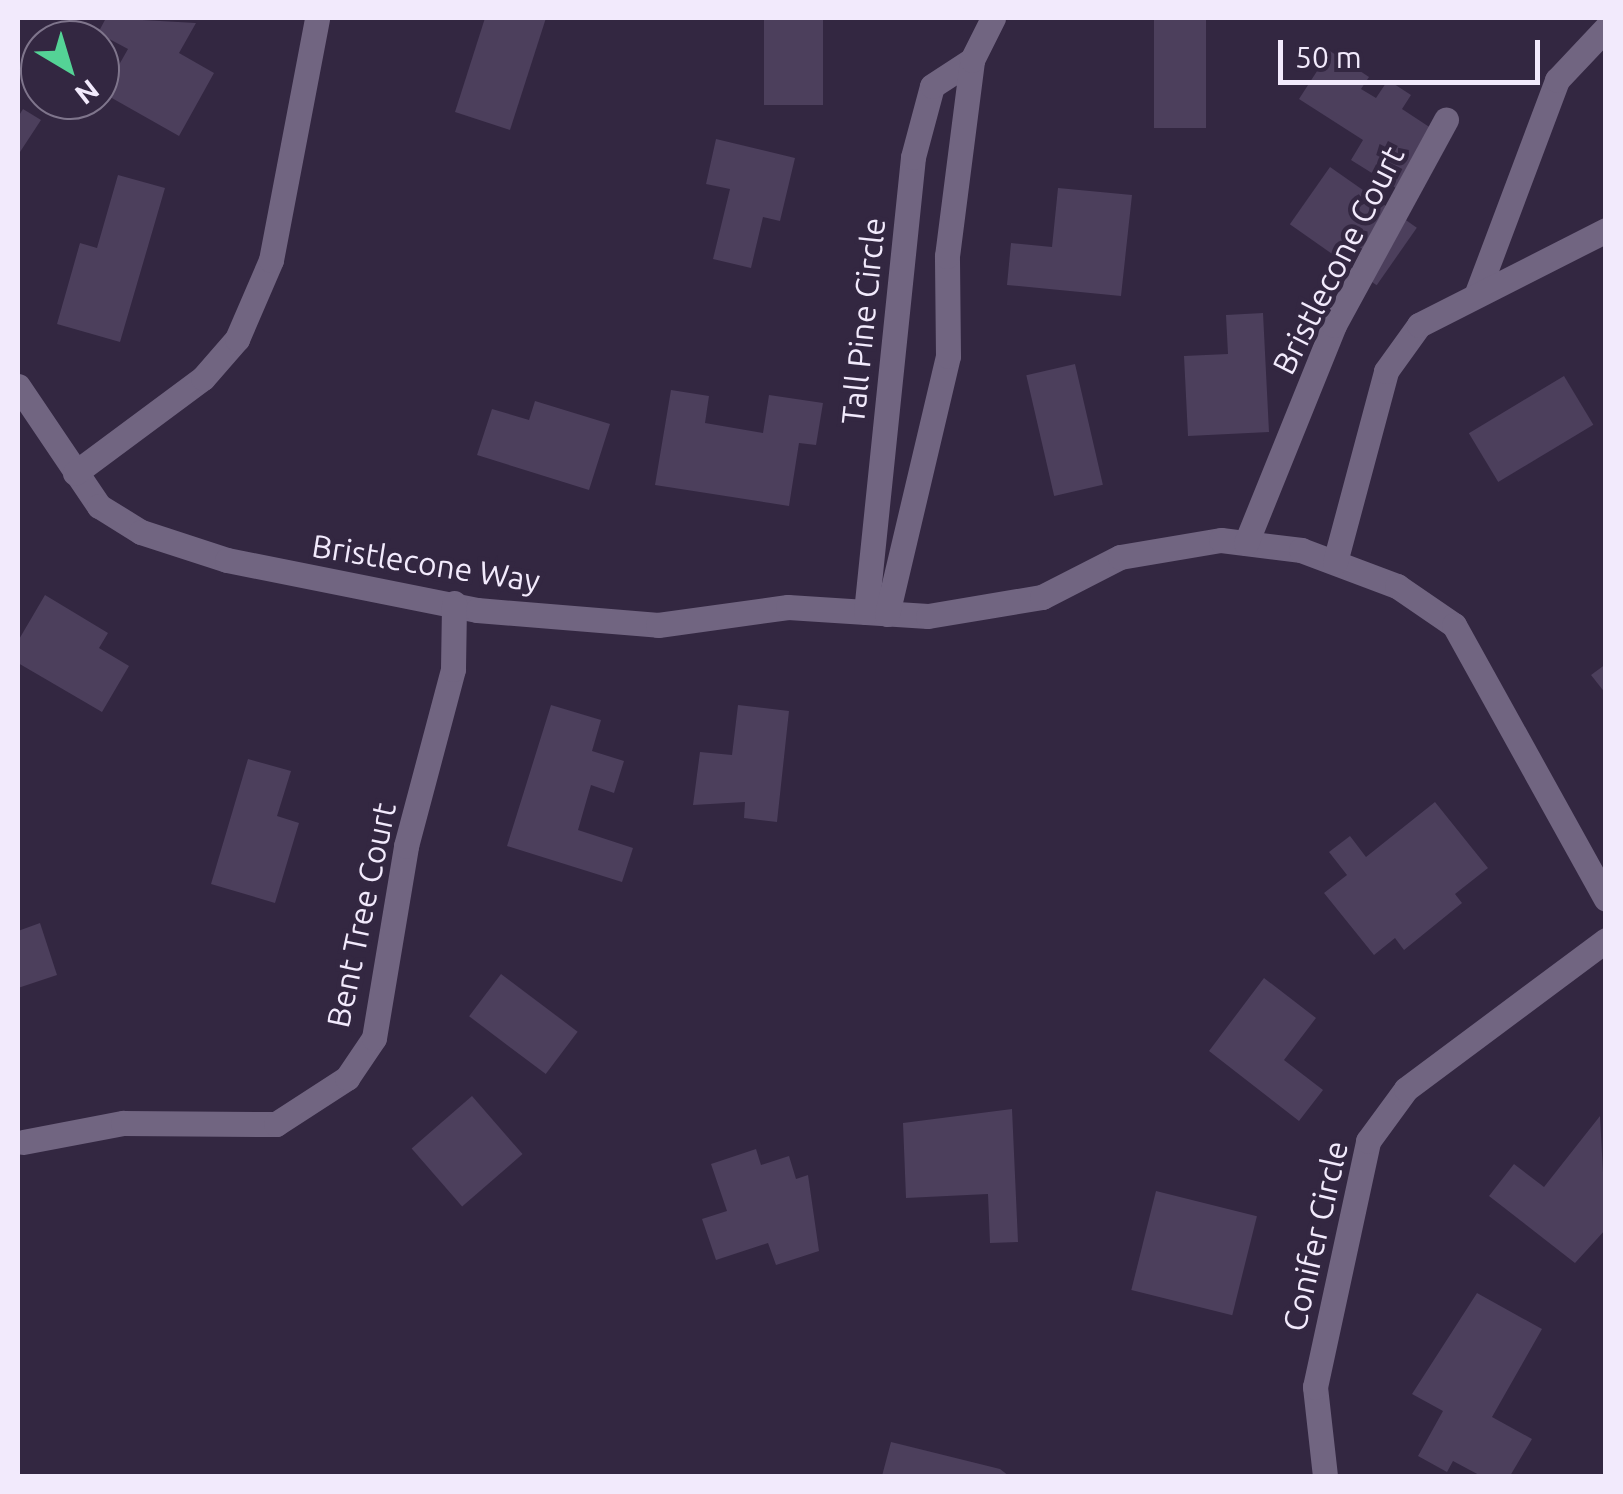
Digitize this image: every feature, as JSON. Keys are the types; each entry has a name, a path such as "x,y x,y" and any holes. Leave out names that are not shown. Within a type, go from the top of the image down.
{"street":[{"path":"74,474 203,378 238,339 271,260 316,18"},
{"name":"Tall Pine Circle","path":"876,613 948,356 948,256 972,60 993,18"},
{"path":"1477,293 1557,80 1606,28"},
{"name":"Tall Pine Circle","path":"876,613 913,157 932,86 972,60"},
{"name":"Bristlecone Court","path":"1246,543 1334,325 1446,120"},
{"path":"1334,562 1386,371 1419,325 1606,230"},
{"name":"Bristlecone Way","path":"18,386 99,506 141,532 227,560 454,604 658,625 788,607 928,616 1042,597 1120,557 1246,543 1334,562 1396,586 1454,624 1606,898"},
{"name":"Bent Tree Court","path":"22,1142 122,1123 276,1124 347,1078 374,1038 406,846 453,668 454,604"},
{"name":"Conifer Circle","path":"1326,1476 1316,1387 1368,1141 1406,1089 1606,940"}],"building":[{"path":"106,18 196,23 179,53 214,73 179,136 120,103 120,63 128,49 120,45 120,20"},
{"path":"485,18 546,18 510,130 455,112"},
{"path":"764,18 823,18 823,105 764,105"},
{"path":"1154,18 1206,18 1206,128 1154,128"},
{"path":"1330,51 1369,77 1361,89 1376,98 1388,80 1411,95 1402,109 1440,134 1412,198 1351,160 1363,140 1299,99"},
{"path":"20,114 20,120 41,120 18,155"},
{"path":"716,139 795,158 780,221 763,217 751,268 713,259 730,189 706,184"},
{"path":"1330,167 1417,228 1377,285 1290,224"},
{"path":"118,175 165,188 120,342 57,324 80,243 97,248"},
{"path":"1058,188 1132,195 1121,296 1007,285 1011,243 1052,247"},
{"path":"1263,313 1269,432 1188,436 1184,356 1228,354 1226,315"},
{"path":"1075,364 1103,485 1054,496 1026,375"},
{"path":"1564,376 1593,425 1498,482 1469,433"},
{"path":"671,390 709,396 705,423 763,433 769,395 823,403 816,445 799,443 789,506 655,485"},
{"path":"535,401 610,424 589,490 477,455 492,409 529,420"},
{"path":"45,595 108,633 99,648 129,666 102,712 18,663 18,641"},
{"path":"1606,664 1606,694 1591,675"},
{"path":"551,705 601,720 592,751 624,761 614,793 591,785 578,830 633,848 622,882 507,846"},
{"path":"738,705 789,711 777,822 744,818 745,802 693,805 700,752 732,755"},
{"path":"248,759 291,771 277,816 299,823 275,903 211,884"},
{"path":"1435,802 1488,868 1455,894 1462,903 1404,950 1395,938 1374,955 1324,893 1347,875 1329,852 1350,836 1366,857"},
{"path":"40,923 57,975 18,988 18,931"},
{"path":"501,974 578,1032 546,1074 469,1016"},
{"path":"1264,978 1316,1018 1284,1060 1323,1090 1299,1121 1209,1051"},
{"path":"472,1096 523,1154 462,1207 412,1148"},
{"path":"1012,1109 1018,1242 990,1243 988,1194 906,1198 903,1123"},
{"path":"1600,1116 1606,1229 1575,1263 1489,1196 1514,1164 1544,1187"},
{"path":"756,1149 761,1165 789,1156 796,1179 808,1175 819,1251 776,1265 768,1243 716,1260 702,1219 727,1211 711,1164"},
{"path":"1156,1191 1257,1216 1232,1315 1131,1290"},
{"path":"1477,1293 1542,1329 1492,1417 1532,1439 1510,1476 1481,1476 1453,1461 1447,1472 1418,1456 1443,1411 1412,1394"},
{"path":"891,1442 1000,1469 1009,1476 882,1476"}]}
